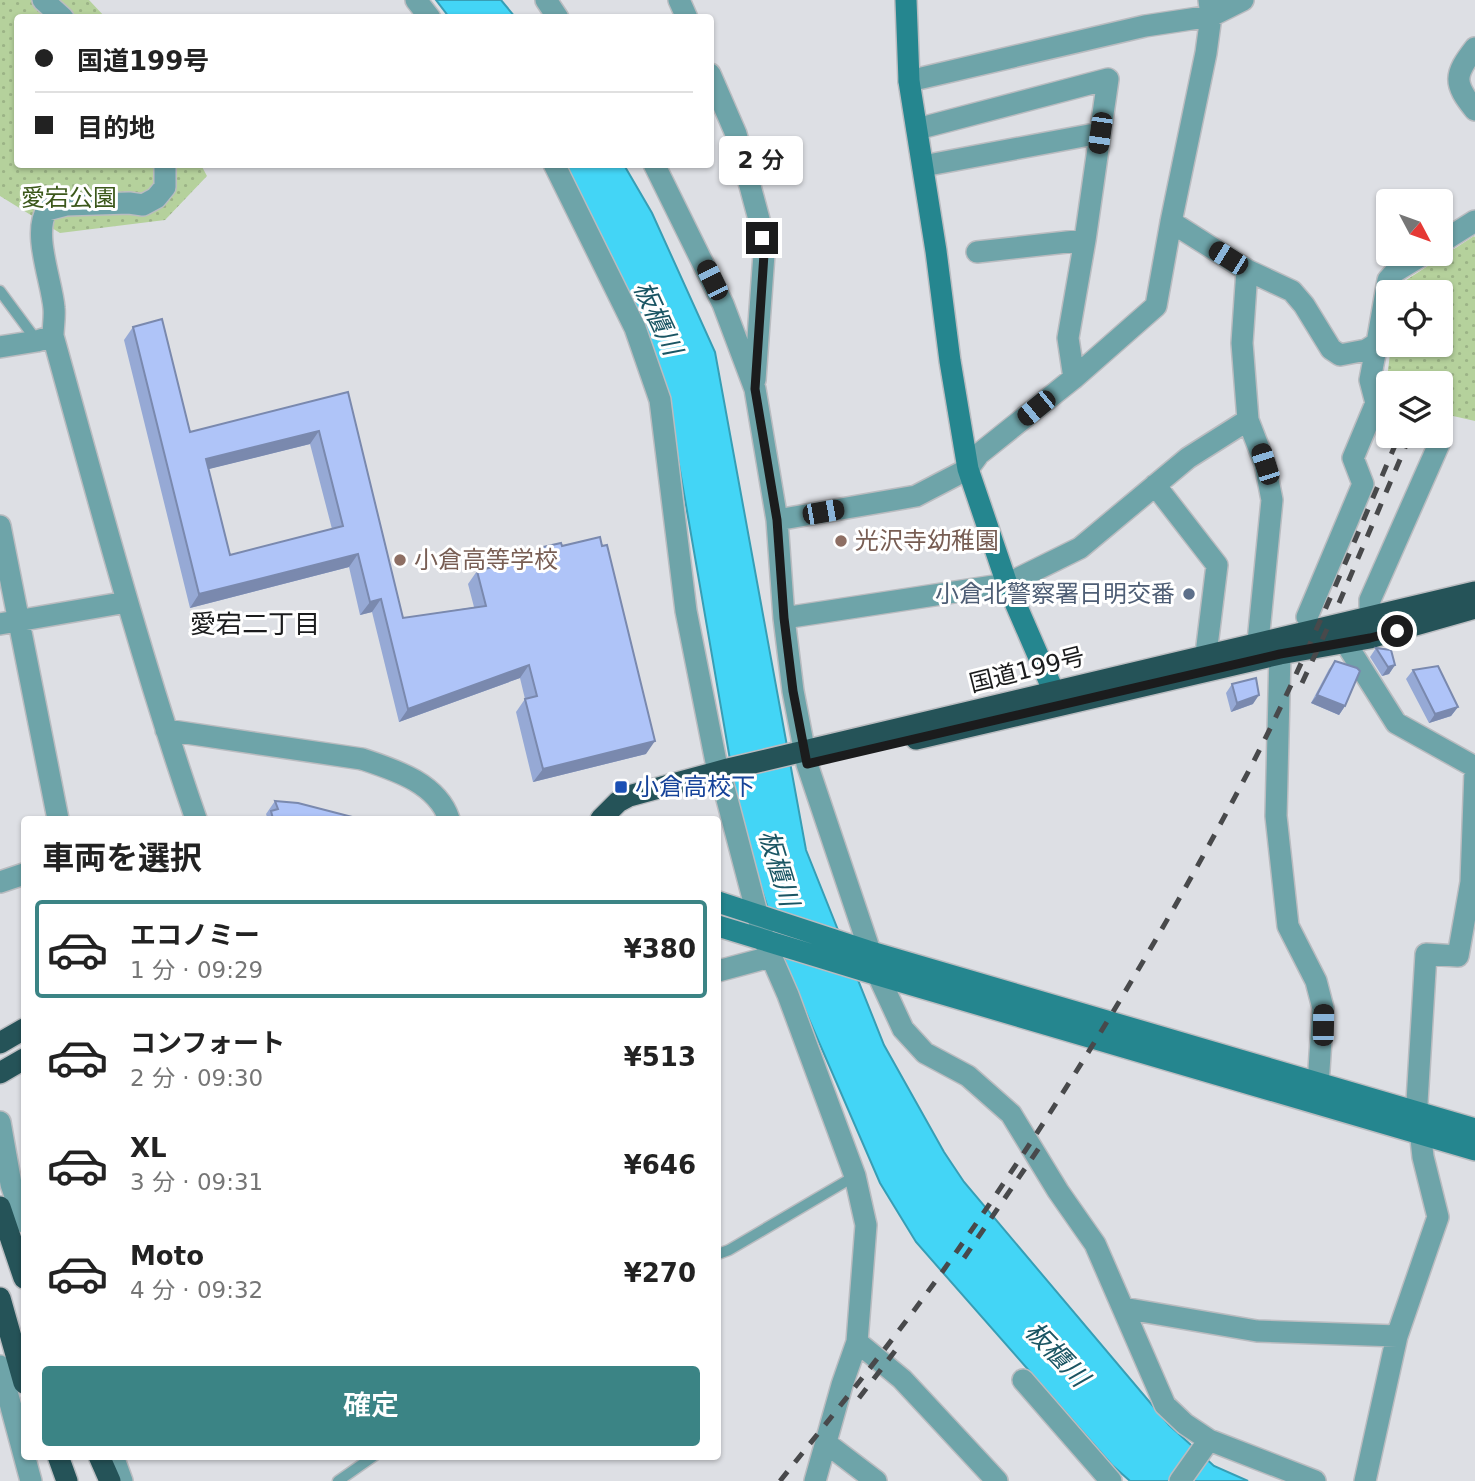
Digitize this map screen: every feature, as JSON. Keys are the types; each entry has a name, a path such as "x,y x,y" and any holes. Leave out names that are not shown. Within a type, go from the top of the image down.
{"highway":[{"name":"国道199号","path":"801,759 1053,690 1475,592"},
{"name":"国道199号","path":"604,816 618,802 629,796 1280,654 1370,638 1475,608"},
{"name":"国道199号","path":"621,816 629,809 724,777"},
{"path":"0,1043 21,1031"},
{"path":"0,1073 21,1061"},
{"path":"0,1207 21,1269"},
{"path":"0,1295 21,1354"},
{"path":"0,1295 21,1372"},
{"path":"46,1460 52,1481"},
{"path":"59,1460 67,1481"},
{"path":"86,1460 94,1481"},
{"path":"101,1460 110,1481"}],"street":[{"path":"43,0 58,14"},
{"path":"416,0 427,14"},
{"path":"906,0 909,81 968,468 1007,584 1053,690"},
{"path":"909,81 1145,26 1243,0"},
{"path":"777,520 916,496 968,468 979,454 1074,378 1156,306 1206,53 1210,8"},
{"path":"1475,48 1461,66 1457,82 1475,110"},
{"path":"917,129 1108,79 1068,338 1074,378"},
{"path":"714,83 736,134 760,223 764,254 755,389"},
{"path":"923,166 1100,133"},
{"path":"165,168 165,187 156,198 143,205 66,205 47,210 41,218 41,233 54,309 45,339 193,816"},
{"path":"556,168 635,328 660,400 686,611 724,777 769,946 855,1176 866,1225 857,1342 815,1481"},
{"path":"656,168 723,304 755,389 777,520 784,618 801,759 865,960 903,1029 925,1053 968,1076 1011,1114 1058,1191 1095,1244 1165,1405 1204,1446 1315,1481"},
{"path":"1453,235 1475,221"},
{"path":"1171,222 1247,270 1292,291 1304,305 1331,349 1340,355 1366,350 1376,344"},
{"path":"977,252 1085,240"},
{"path":"1389,280 1404,266"},
{"path":"1247,270 1242,343 1248,420 1265,464 1272,500 1258,642 1280,654 1276,816 1288,926 1316,981 1323,1008 1317,1093"},
{"path":"0,346 45,339"},
{"path":"1307,617 1363,484 1353,458 1376,403 1370,380 1376,348"},
{"path":"784,618 1007,584 1080,548 1188,458 1248,420"},
{"path":"1370,638 1370,600 1437,448"},
{"path":"1155,485 1217,565 1206,654"},
{"path":"0,526 9,622 57,816"},
{"path":"9,622 127,602"},
{"path":"1345,642 1396,723 1475,769 1471,882 1458,956 1426,954 1418,1112 1423,1157 1438,1217 1397,1336 1365,1481"},
{"path":"166,730 362,759 390,768 424,787 438,798 448,816"},
{"path":"0,882 21,875"},
{"path":"721,903 762,916 865,960 1317,1093 1422,1134 1475,1150"},
{"path":"721,927 769,946 865,960"},
{"path":"721,970 769,946"},
{"path":"1317,1093 1474,1124"},
{"path":"0,1122 3,1152 21,1213"},
{"path":"1123,1308 1257,1331 1397,1336"},
{"path":"857,1342 902,1379 997,1481"},
{"path":"0,1366 21,1444"},
{"path":"1023,1380 1111,1481"},
{"path":"826,1443 876,1481"},
{"path":"1180,1481 1204,1446"},
{"path":"25,1460 31,1481"},
{"path":"114,1460 122,1481"}],"lane":[{"path":"0,290 45,339"},
{"path":"721,1253 855,1176"},
{"path":"338,1481 368,1460"}],"green space":[{"name":"愛宕公園","path":"0,0 89,0 102,14 14,14 14,168 203,168 207,176 165,220 60,233 0,196"},
{"path":"1475,237 1475,421 1453,416 1453,371 1388,371 1390,357 1453,357 1453,280 1406,280 1428,266 1453,266 1453,250"}],"water":[{"path":"436,0 501,0 513,14 447,14"},
{"name":"板櫃川","path":"549,168 626,168 652,213 715,352 806,850 884,1045 944,1152 964,1182 1169,1425 1214,1466 1248,1481 1130,1481 1112,1465 916,1242 880,1183 789,973 742,829 678,459 662,380 642,316"}],"building":[{"path":"162,319 190,432 348,392 403,618 486,606 477,571 544,554 543,547 561,543 562,546 600,537 602,546 607,545 655,741 543,769 525,699 537,696 529,665 408,709 381,599 370,602 358,554 199,594 133,327","holes":["319,431 343,526 230,555 206,459"]},
{"path":"1376,648 1391,650 1395,665 1388,667"},
{"path":"1335,661 1360,671 1345,706 1317,695"},
{"path":"1438,666 1458,707 1435,714 1413,670"},
{"path":"1256,678 1259,695 1237,703 1232,684"},
{"path":"275,801 298,803 348,816 272,816 271,811 278,809"}],"railway":[{"path":"780,1481 885,1349 985,1211 1062,1094 1135,975 1260,750 1322,616 1394,448"},
{"path":"1339,603 1405,448"},
{"path":"1302,683 1327,629"},
{"path":"964,1258 1041,1145"},
{"path":"859,1398 895,1351"}],"place":[{"name":"光沢寺幼稚園","path":"841,541"},
{"name":"小倉高等学校","path":"400,560"},
{"name":"小倉北警察署日明交番","path":"1189,594"},
{"name":"小倉高校下","path":"621,787"}],"district":[{"name":"愛宕二丁目","path":"255,624"}],"route":[{"path":"762,238 764,254 755,389 777,520 784,618 793,691 807,764 1280,654 1397,631"}]}
